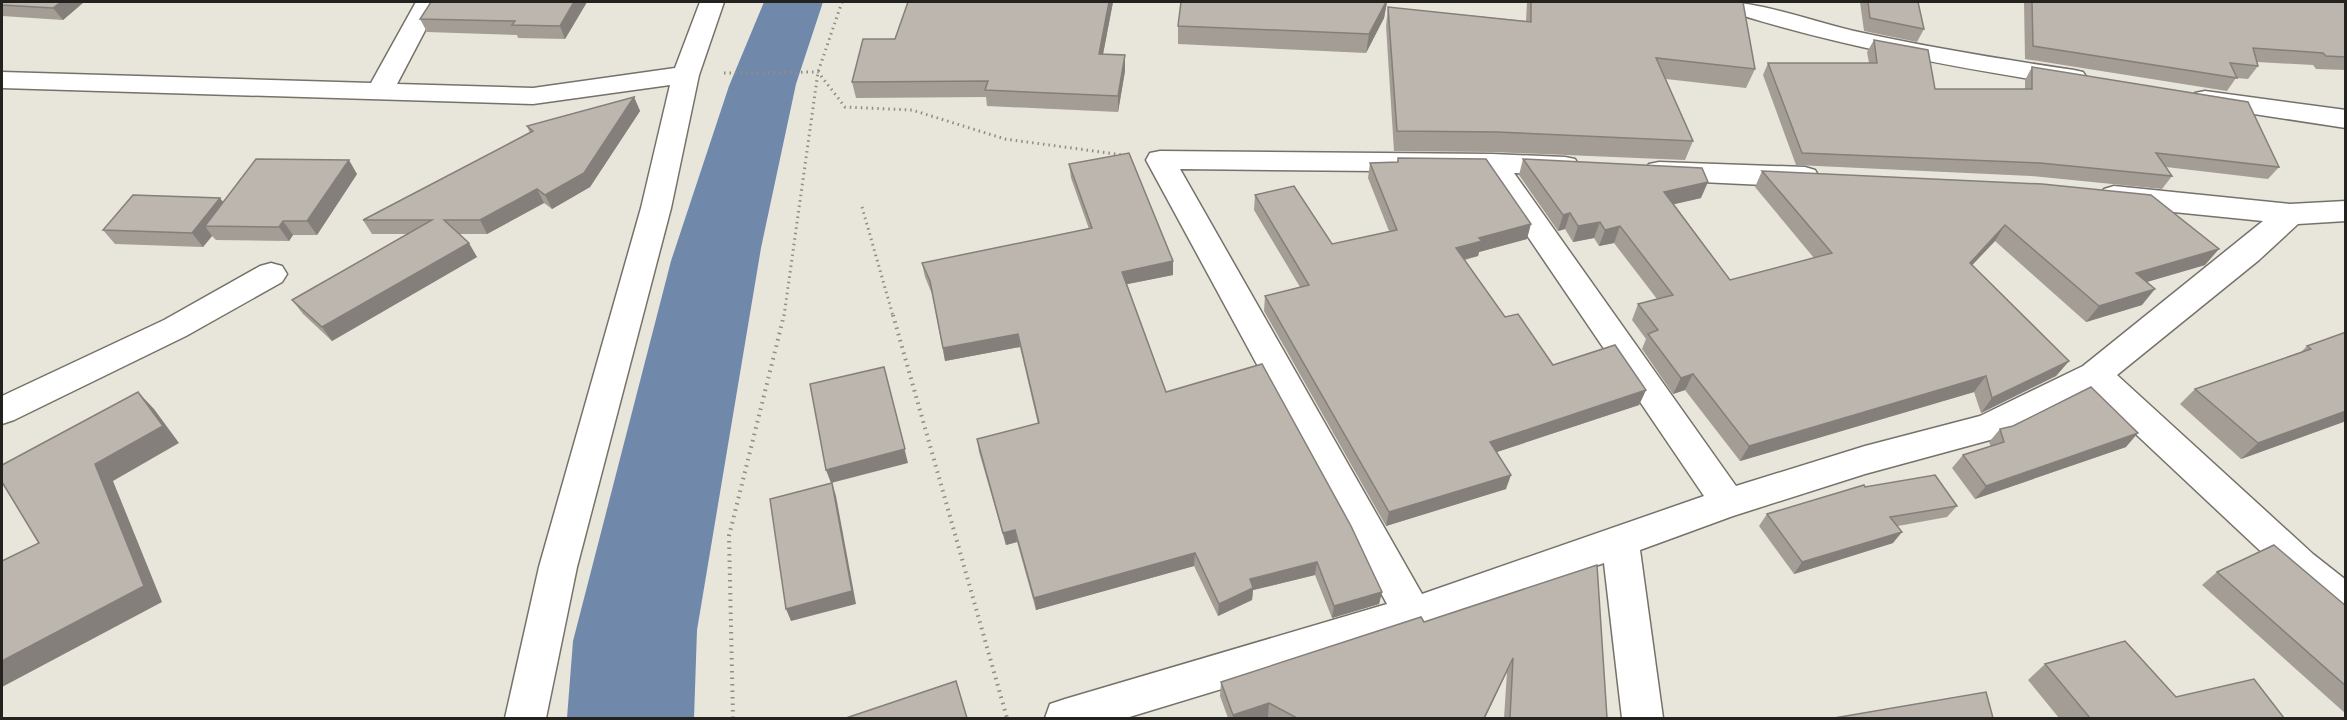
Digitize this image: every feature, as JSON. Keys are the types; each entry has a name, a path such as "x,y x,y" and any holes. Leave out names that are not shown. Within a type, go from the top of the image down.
{"street":[{"path":"379,92 428,2"},
{"path":"526,718 558,567 656,208 686,75 712,2"},
{"path":"1724,2 1765,16 1887,47 2094,82"},
{"path":"2,80 533,96 686,75"},
{"path":"2186,96 2346,119"},
{"path":"1413,614 1160,160 1491,163 1587,167"},
{"path":"1491,163 1728,503"},
{"path":"1635,170 1827,178"},
{"path":"2090,194 2290,214 2346,211"},
{"path":"1065,718 1413,614 1728,503 1865,460 1989,427 2095,375 2248,252 2290,214"},
{"path":"2,411 175,328 271,273"},
{"path":"2095,375 2300,565 2346,603"},
{"path":"1620,540 1643,718"}],"path":[{"path":"733,718 729,536 783,324 818,72 842,2"},
{"path":"728,73 818,72"},
{"path":"818,72 845,107 912,110 1005,139 1160,160"},
{"path":"862,207 1007,718"}],"water":[{"path":"764,2 823,2 796,84 761,248 697,630 694,718 567,718 573,641 671,261 729,86"}],"building":[{"path":"2,2 61,2 53,8 2,5"},
{"path":"431,2 574,2 560,26 512,25 515,21 420,19"},
{"path":"908,2 1109,2 1099,54 1125,55 1118,96 985,90 988,81 852,82 863,39 895,39"},
{"path":"1181,2 1386,2 1369,34 1178,26"},
{"path":"1531,2 1743,2 1755,69 1656,58 1693,141 1497,132 1397,131 1388,7 1531,22"},
{"path":"1868,2 1918,2 1924,29 1870,18"},
{"path":"2032,2 2346,2 2346,57 2253,48 2258,66 2230,63 2237,78 2033,46"},
{"path":"1874,40 1928,50 1935,89 2032,89 2032,67 2248,102 2279,167 2156,153 2172,176 2040,163 1802,153 1768,63 1877,63"},
{"path":"634,97 584,173 545,195 537,189 480,220 444,220 469,243 322,327 292,300 432,220 363,220 533,131 527,126"},
{"path":"1129,153 1173,261 1122,272 1166,392 1262,364 1351,526 1382,592 1334,606 1317,562 1250,579 1253,588 1219,604 1195,553 1034,598 1015,530 1003,533 977,439 1039,423 1018,334 943,348 930,281 922,263 1092,228 1069,164"},
{"path":"1398,158 1486,159 1531,224 1479,238 1482,241 1456,248 1505,317 1518,314 1553,365 1615,345 1646,390 1490,442 1511,475 1389,512 1265,296 1309,285 1255,195 1294,186 1332,244 1397,230 1370,163 1398,162"},
{"path":"256,159 349,160 307,221 283,221 279,227 205,226"},
{"path":"1523,159 1702,168 1708,182 1664,192 1730,280 1832,253 1762,171 2042,184 2151,195 2219,249 2136,273 2155,289 2099,306 2005,225 1970,263 2069,361 1992,398 1986,376 1749,446 1693,374 1681,378 1648,334 1658,330 1638,304 1673,295 1620,226 1605,230 1600,222 1578,226 1570,213 1563,215"},
{"path":"133,195 220,198 192,233 103,230"},
{"path":"2346,332 2346,411 2258,443 2195,389 2311,349 2307,346"},
{"path":"884,367 905,449 826,470 810,384"},
{"path":"2091,387 2138,433 1986,486 1963,455 2004,442 2000,429 2013,426"},
{"path":"138,392 163,426 95,464 144,586 2,661 2,561 39,543 2,482 2,465"},
{"path":"1935,475 1957,506 1890,517 1902,532 1802,562 1767,514 1864,485 1865,487"},
{"path":"832,483 852,591 786,609 770,499"},
{"path":"2274,545 2346,606 2346,686 2217,572"},
{"path":"1597,565 1607,718 1510,718 1513,658 1484,718 1297,718 1269,703 1233,715 1221,682 1421,617 1424,622"},
{"path":"2125,641 2176,697 2254,679 2284,718 2090,718 2045,664"},
{"path":"956,681 967,718 846,718"},
{"path":"1986,692 1993,718 1834,718"}]}
